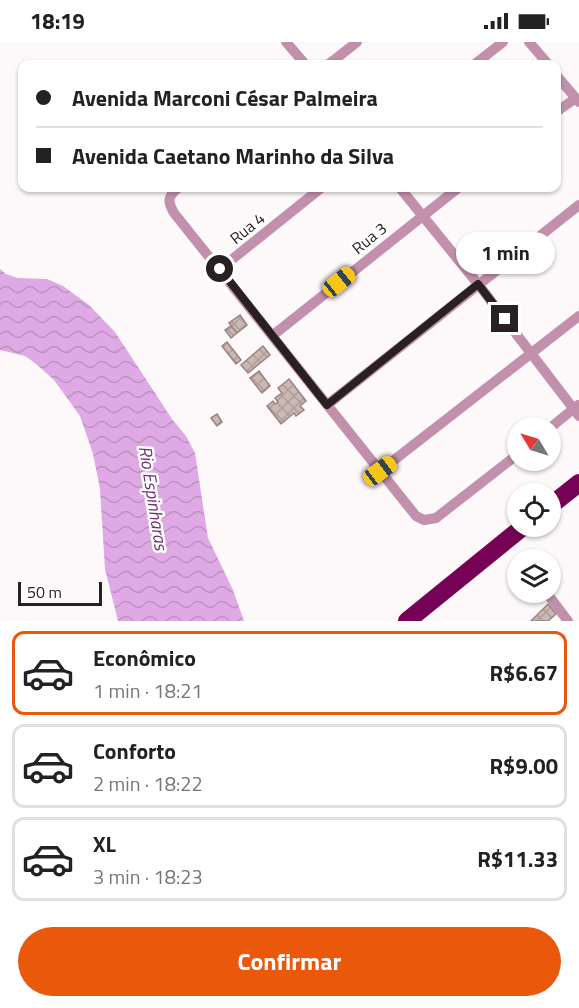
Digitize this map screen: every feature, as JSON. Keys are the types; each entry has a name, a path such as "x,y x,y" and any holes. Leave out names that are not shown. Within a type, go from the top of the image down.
{"highway":[{"path":"561,497 579,483"},
{"path":"407,621 510,537"}],"street":[{"path":"286,42 302,60"},
{"path":"334,60 357,42"},
{"path":"480,60 503,42"},
{"path":"530,42 545,60"},
{"path":"561,81 577,100 561,109"},
{"path":"173,192 169,199 174,213 417,516 424,520 436,518 507,463"},
{"name":"Rua 4","path":"220,269 316,192"},
{"path":"403,192 577,410 561,421"},
{"name":"Rua 3","path":"272,336 453,192"},
{"path":"327,405 579,205"},
{"path":"380,471 579,316"},
{"path":"554,603 568,621"}],"water":[{"name":"Rio Espinharas","path":"0,269 17,278 47,279 63,286 89,305 115,332 172,419 186,436 195,453 208,538 233,590 244,621 118,621 105,569 100,489 93,454 80,416 54,380 25,356 0,350"}],"building":[{"path":"240,315 247,325 237,333 229,323"},
{"path":"231,326 237,333 231,338 225,330"},
{"path":"227,342 241,360 236,364 222,346"},
{"path":"263,346 270,355 248,373 241,365"},
{"path":"259,371 270,386 262,393 250,378"},
{"path":"289,379 306,401 300,406 304,410 296,416 294,413 281,424 267,406 273,401 275,404 278,402 275,398 282,393 278,388"},
{"path":"217,414 222,422 217,426 211,418"},
{"path":"548,604 556,614 548,621 531,621"}],"route":[{"path":"220,269 327,405 478,284 505,319"}]}
